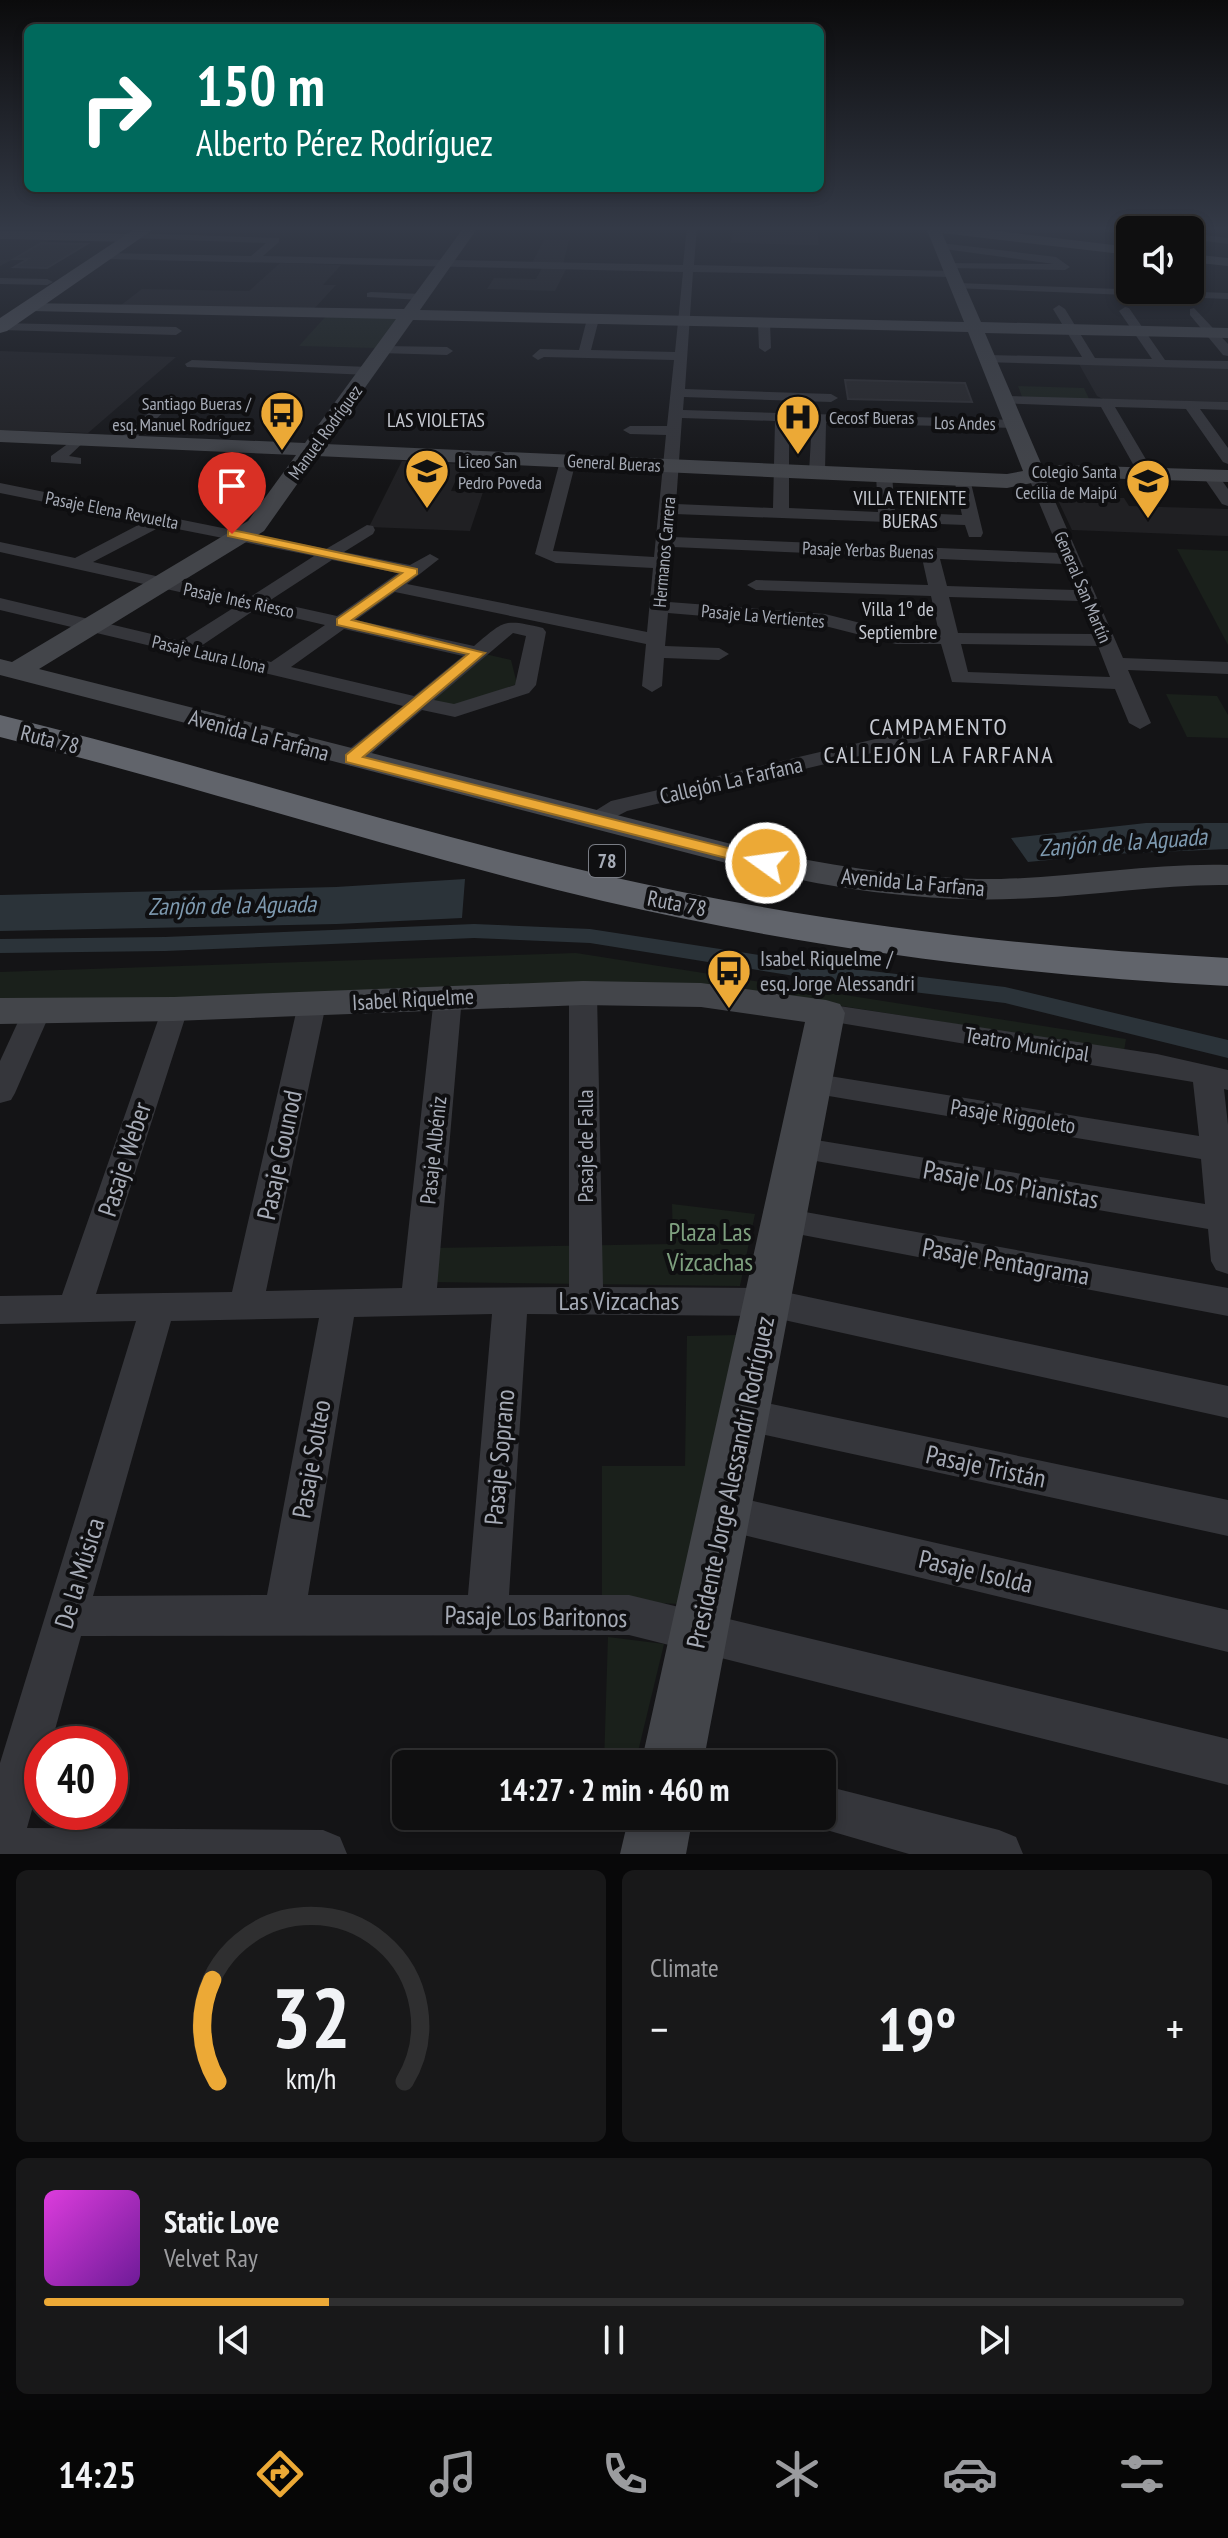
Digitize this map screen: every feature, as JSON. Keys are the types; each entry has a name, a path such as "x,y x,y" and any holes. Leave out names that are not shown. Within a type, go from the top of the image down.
{"highway":[{"name":"Ruta 78","path":"5,682 579,855 695,880 879,910 1021,927 1228,942"},
{"name":"Ruta 78","path":"0,726 487,859 675,903 936,946 1066,961 1228,972"}],"street":[{"path":"340,313 1220,333"},
{"name":"Hermanos Carrera","path":"652,686 676,414 677,393 671,372 680,356 684,313"},
{"name":"General San Martín","path":"968,313 1140,723"},
{"path":"1061,313 1091,362"},
{"path":"1126,313 1162,364"},
{"path":"1195,313 1220,333 1228,352"},
{"name":"Manuel Rodríguez","path":"5,682 260,522 410,314"},
{"path":"3,319 176,331"},
{"path":"584,354 593,319"},
{"path":"764,323 765,348"},
{"path":"390,345 429,337"},
{"path":"390,345 447,351"},
{"path":"538,356 540,353 680,356"},
{"path":"988,359 1228,365"},
{"path":"1075,362 1083,375"},
{"path":"192,364 369,371"},
{"path":"1091,389 1146,473"},
{"path":"677,393 831,398"},
{"path":"125,441 169,399"},
{"path":"1005,400 1228,406"},
{"path":"1190,405 1228,459"},
{"name":"Los Andes","path":"676,414 1015,424"},
{"path":"781,513 782,418"},
{"path":"817,472 819,419"},
{"path":"630,430 674,431"},
{"name":"General Bueras","path":"0,436 1014,481 1061,471 1219,475"},
{"path":"76,461 56,459 80,439"},
{"path":"568,461 544,554 556,558 663,563"},
{"path":"884,475 887,517"},
{"path":"1219,475 1228,501"},
{"path":"962,479 980,555"},
{"name":"Pasaje Elena Revuelta","path":"0,488 412,571"},
{"path":"11,505 32,494"},
{"path":"668,509 972,520"},
{"path":"77,564 160,520"},
{"path":"184,648 367,530"},
{"name":"Pasaje Yerbas Buenas","path":"665,542 755,565 930,553 1071,559"},
{"name":"Pasaje Inés Riesco","path":"0,547 478,653"},
{"path":"930,553 959,678 1228,668"},
{"path":"275,669 430,559"},
{"path":"757,615 755,565 938,591 1087,596"},
{"path":"392,586 656,646 719,654"},
{"name":"Pasaje Laura Llona","path":"0,604 418,703 459,710 526,685 536,632 509,627 478,653"},
{"name":"Pasaje La Vertientes","path":"659,607 825,620 889,637 1105,640"},
{"path":"351,759 478,653"},
{"name":"Avenida La Farfana","path":"5,682 351,759 772,864 897,885 1004,889 1228,875"},
{"name":"Callejón La Farfana","path":"594,819 619,806 965,724"},
{"name":"Isabel Riquelme","path":"18,1011 174,1009 583,993 701,995 826,1013"},
{"name":"Pasaje de Falla","path":"583,993 586,1300"},
{"name":"Pasaje Albéniz","path":"418,1303 448,997"},
{"name":"Pasaje Gounod","path":"246,1305 312,1004"},
{"name":"Pasaje Weber","path":"74,1309 174,1009"},
{"path":"0,1093 18,1011"},
{"name":"Teatro Municipal","path":"826,1013 1217,1077"},
{"name":"Presidente Jorge Alessandri Rodríguez","path":"675,1750 826,1013"},
{"path":"1217,1077 1215,1150 1228,1261"},
{"name":"Pasaje Riggoleto","path":"811,1083 1215,1150"},
{"name":"Pasaje Los Pianistas","path":"798,1148 1223,1219"},
{"name":"Pasaje Pentagrama","path":"783,1220 1228,1302"},
{"name":"Las Vizcachas","path":"0,1310 511,1300 766,1302 1228,1402"},
{"name":"Pasaje Soprano","path":"487,1614 511,1300"},
{"name":"Pasaje Solteo","path":"284,1615 339,1304"},
{"name":"De la Música","path":"0,1839 158,1307"},
{"name":"Pasaje Tristán","path":"743,1414 1228,1518"},
{"name":"Pasaje Isolda","path":"723,1512 1228,1631"},
{"name":"Pasaje Los Baritonos","path":"66,1616 629,1615 1228,1762"},
{"path":"836,1812 999,1854"},
{"path":"653,1854 658,1830"},
{"path":"0,1851 323,1854"}],"shaded area":[{"path":"0,351 176,357 88,433 0,430"},
{"path":"1079,364 1228,365 1228,402 1103,399 1097,396"},
{"name":"Liceo San Pedro Poveda","path":"402,461 463,464 451,491 483,492 470,531 369,527"},
{"name":"Colegio Santa Cecilia de Maipú","path":"1056,496 1124,498 1129,506 1228,509 1228,536 1072,530"}],"green space":[{"path":"327,315 399,317 376,348 299,346"},
{"path":"1018,386 1084,388 1090,401 1023,399"},
{"path":"1177,549 1228,551 1228,645"},
{"path":"485,654 511,660 517,684 454,707 429,701"},
{"path":"1166,694 1217,696 1228,715 1228,738 1187,737"},
{"path":"576,953 1126,1039 1124,1051 798,999 0,1003 0,972"},
{"name":"Plaza Las Vizcachas","path":"672,1204 755,1214 740,1286 427,1282 432,1248 673,1244"},
{"path":"736,1335 681,1604 602,1601 602,1466 685,1466 687,1336"},
{"path":"608,1637 664,1644 638,1750 604,1750"}],"water":[{"name":"Zanjón de la Aguada","path":"1146,823 1228,823 1228,849 1111,854 1028,862 1011,838"},
{"name":"Zanjón de la Aguada","path":"465,879 462,918 337,924 0,931 0,895 336,887"}],"building":[{"path":"845,380 965,383 972,402 848,399"}],"waterway":[{"path":"0,946 165,944 474,931 590,936 838,975 1005,995 1228,1049"}],"place":[{"name":"Santiago Bueras / esq. Manuel Rodríguez","path":"282,452"},
{"name":"Cecosf Bueras","path":"798,456"},
{"name":"Liceo San Pedro Poveda","path":"427,510"},
{"name":"Colegio Santa Cecilia de Maipú","path":"1148,520"},
{"name":"Isabel Riquelme / esq. Jorge Alessandri","path":"729,1010"}],"district":[{"name":"LAS VIOLETAS","path":"436,420"},
{"name":"VILLA TENIENTE BUERAS","path":"910,510"},
{"name":"Villa 1º de Septiembre","path":"898,620"},
{"name":"CAMPAMENTO CALLEJÓN LA FARFANA","path":"939,740"}],"route":[{"path":"232,534 412,571 341,622 478,653 351,759 766,863"}]}
